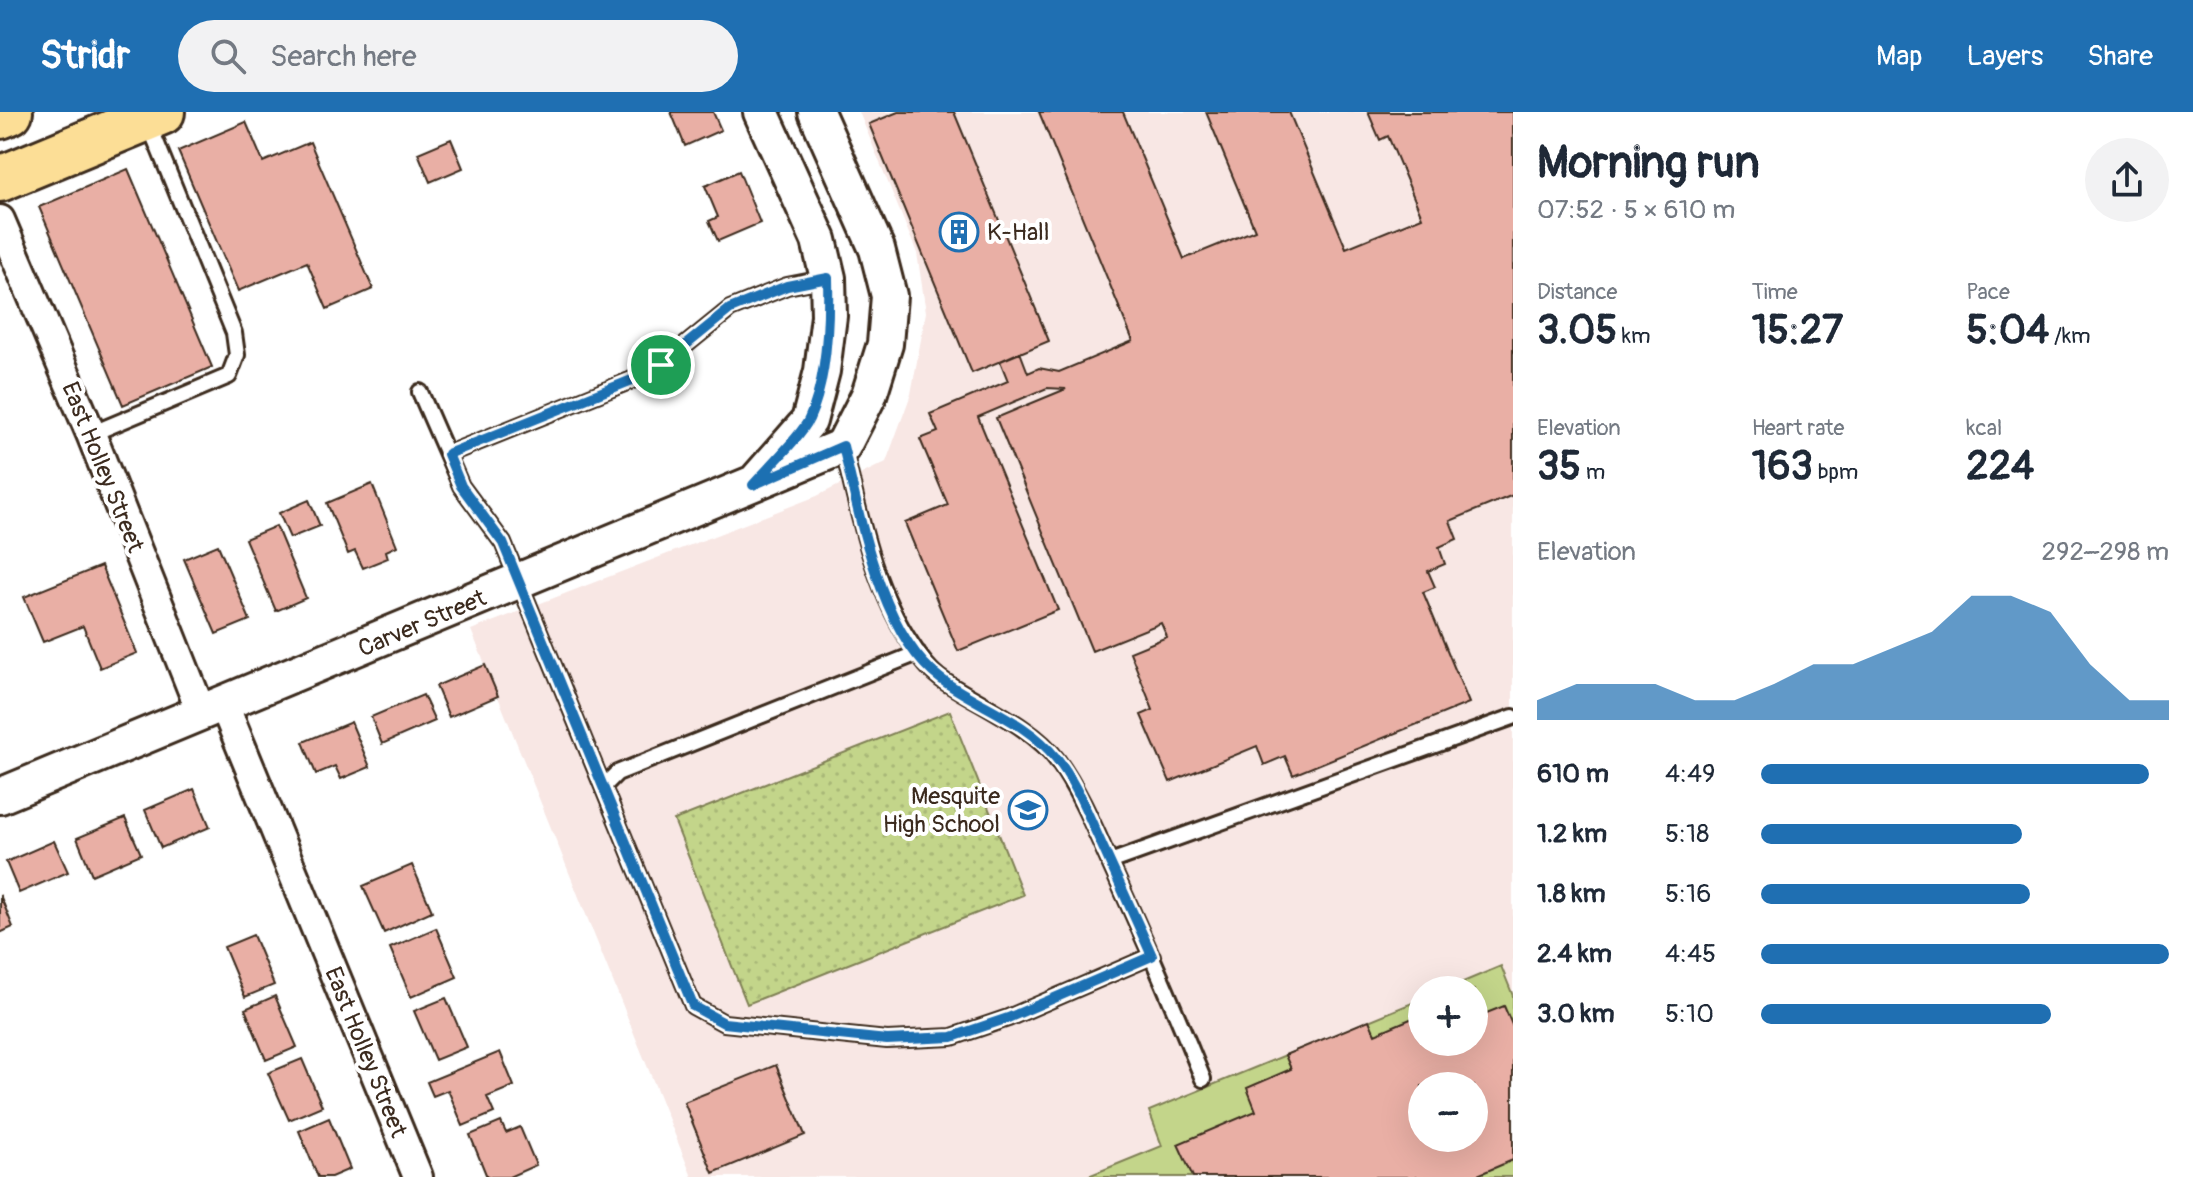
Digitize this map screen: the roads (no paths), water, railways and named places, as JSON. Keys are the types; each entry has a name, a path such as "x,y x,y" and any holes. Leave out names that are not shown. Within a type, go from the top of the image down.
{"main road":[{"path":"0,116 10,112"},
{"path":"0,179 154,115"}],"street":[{"path":"753,485 809,421 822,371 829,316 828,278 819,240 761,112"},
{"path":"816,112 877,249 889,296 885,344 869,395 843,446"},
{"name":"East Holley Street","path":"0,220 418,1177"},
{"name":"Carver Street","path":"0,796 843,446"}],"lane":[{"path":"91,434 229,376 237,355 234,333 154,115"},
{"path":"448,454 632,380 661,365 730,309 787,286 828,278"},
{"path":"420,392 461,486 503,543 693,1006 724,1023 887,1040 952,1037 1008,1018 1152,956"},
{"path":"843,446 877,580 899,625 927,667 1024,730 1055,757 1078,794 1110,862 1203,1079"},
{"path":"603,787 617,773 918,653"},
{"path":"1110,862 1513,717"}],"place":[{"name":"K-Hall","path":"959,232"},
{"name":"Mesquite High School","path":"1028,810"}]}
